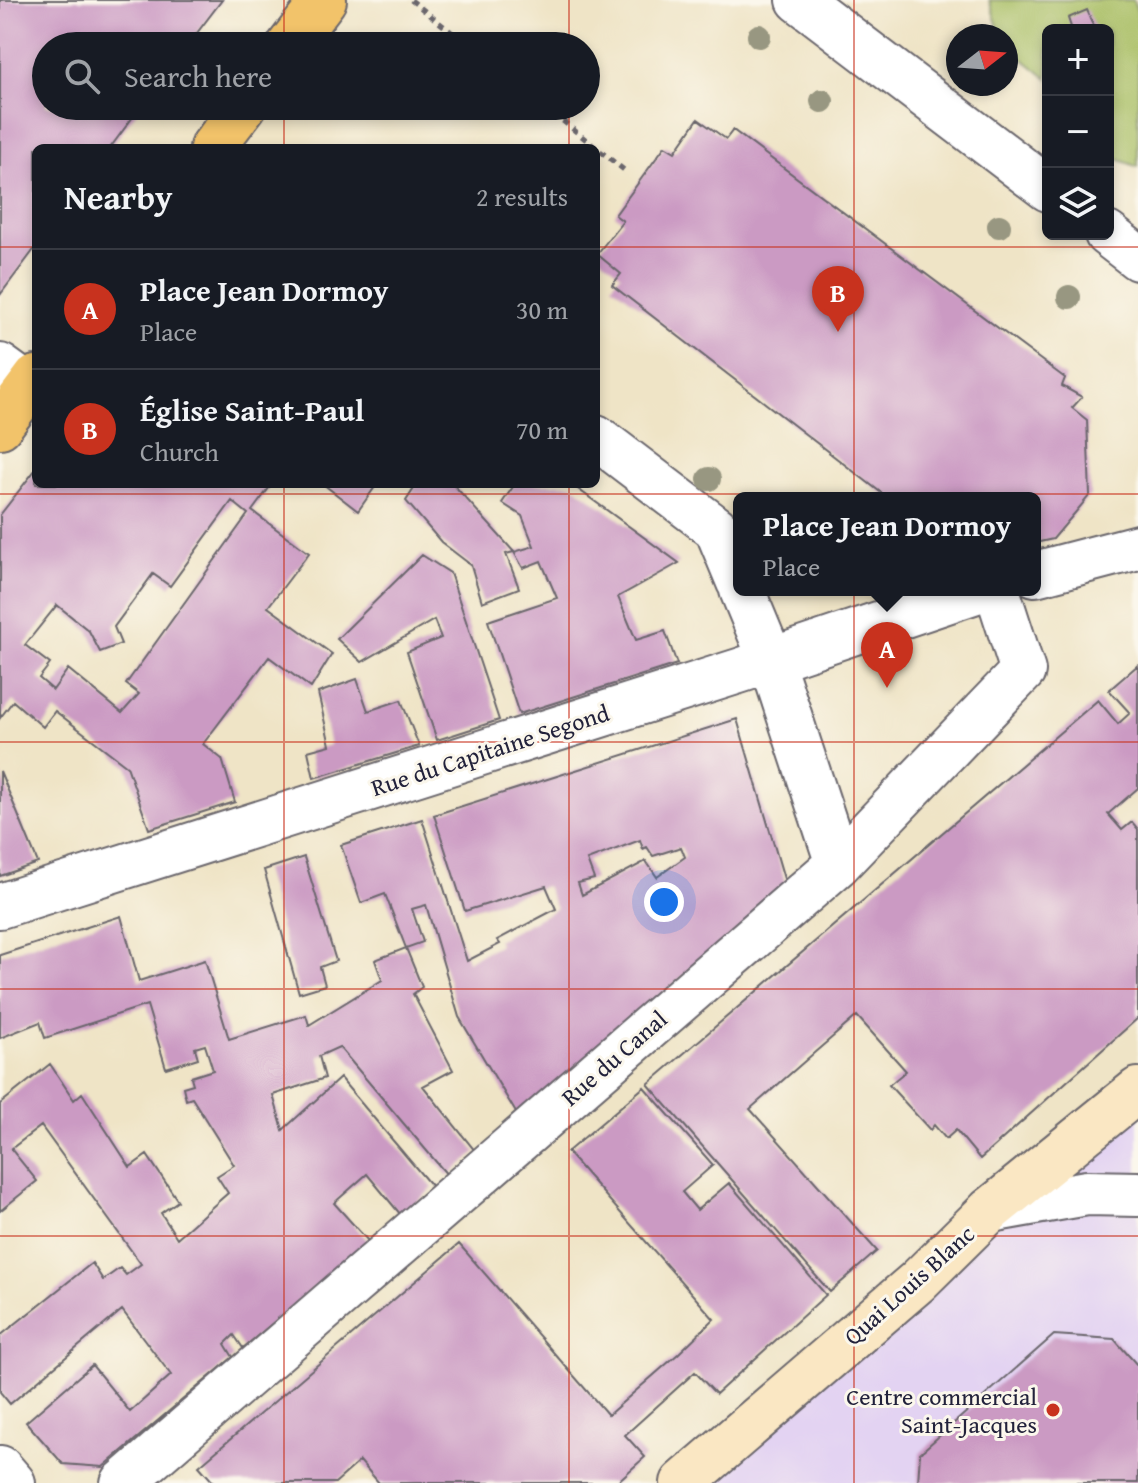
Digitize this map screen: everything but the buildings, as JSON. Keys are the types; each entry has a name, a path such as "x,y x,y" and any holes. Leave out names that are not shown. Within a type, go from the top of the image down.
{"main road":[{"path":"300,32 324,0"},
{"path":"215,144 233,120"},
{"path":"0,426 22,377"},
{"name":"Quai Louis Blanc","path":"683,1483 917,1282 990,1210 1138,1090"}],"street":[{"path":"799,0 1042,184"},
{"path":"600,440 717,529 733,568"},
{"path":"1041,572 1138,547"},
{"path":"744,596 771,660 838,864"},
{"name":"Rue du Capitaine Segond","path":"0,906 771,660 961,596"},
{"name":"Rue du Canal","path":"123,1483 838,864 1023,671 999,596"},
{"path":"990,1210 1087,1193 1138,1194"},
{"path":"0,1468 13,1483"}],"path":[{"path":"411,0 451,32"},
{"path":"562,120 592,144"},
{"path":"600,151 624,170"}],"shaded area":[{"path":"1138,1104 1138,1483 697,1483"}],"green space":[{"path":"989,0 1133,0 1138,12 1138,167 1114,155 1114,24 1042,24 1042,74 1018,55 1018,24 997,24"}],"place":[{"name":"Église Saint-Paul","path":"838,332"},
{"name":"Place Jean Dormoy","path":"887,688"},
{"name":"Centre commercial Saint-Jacques","path":"1053,1410"}]}
